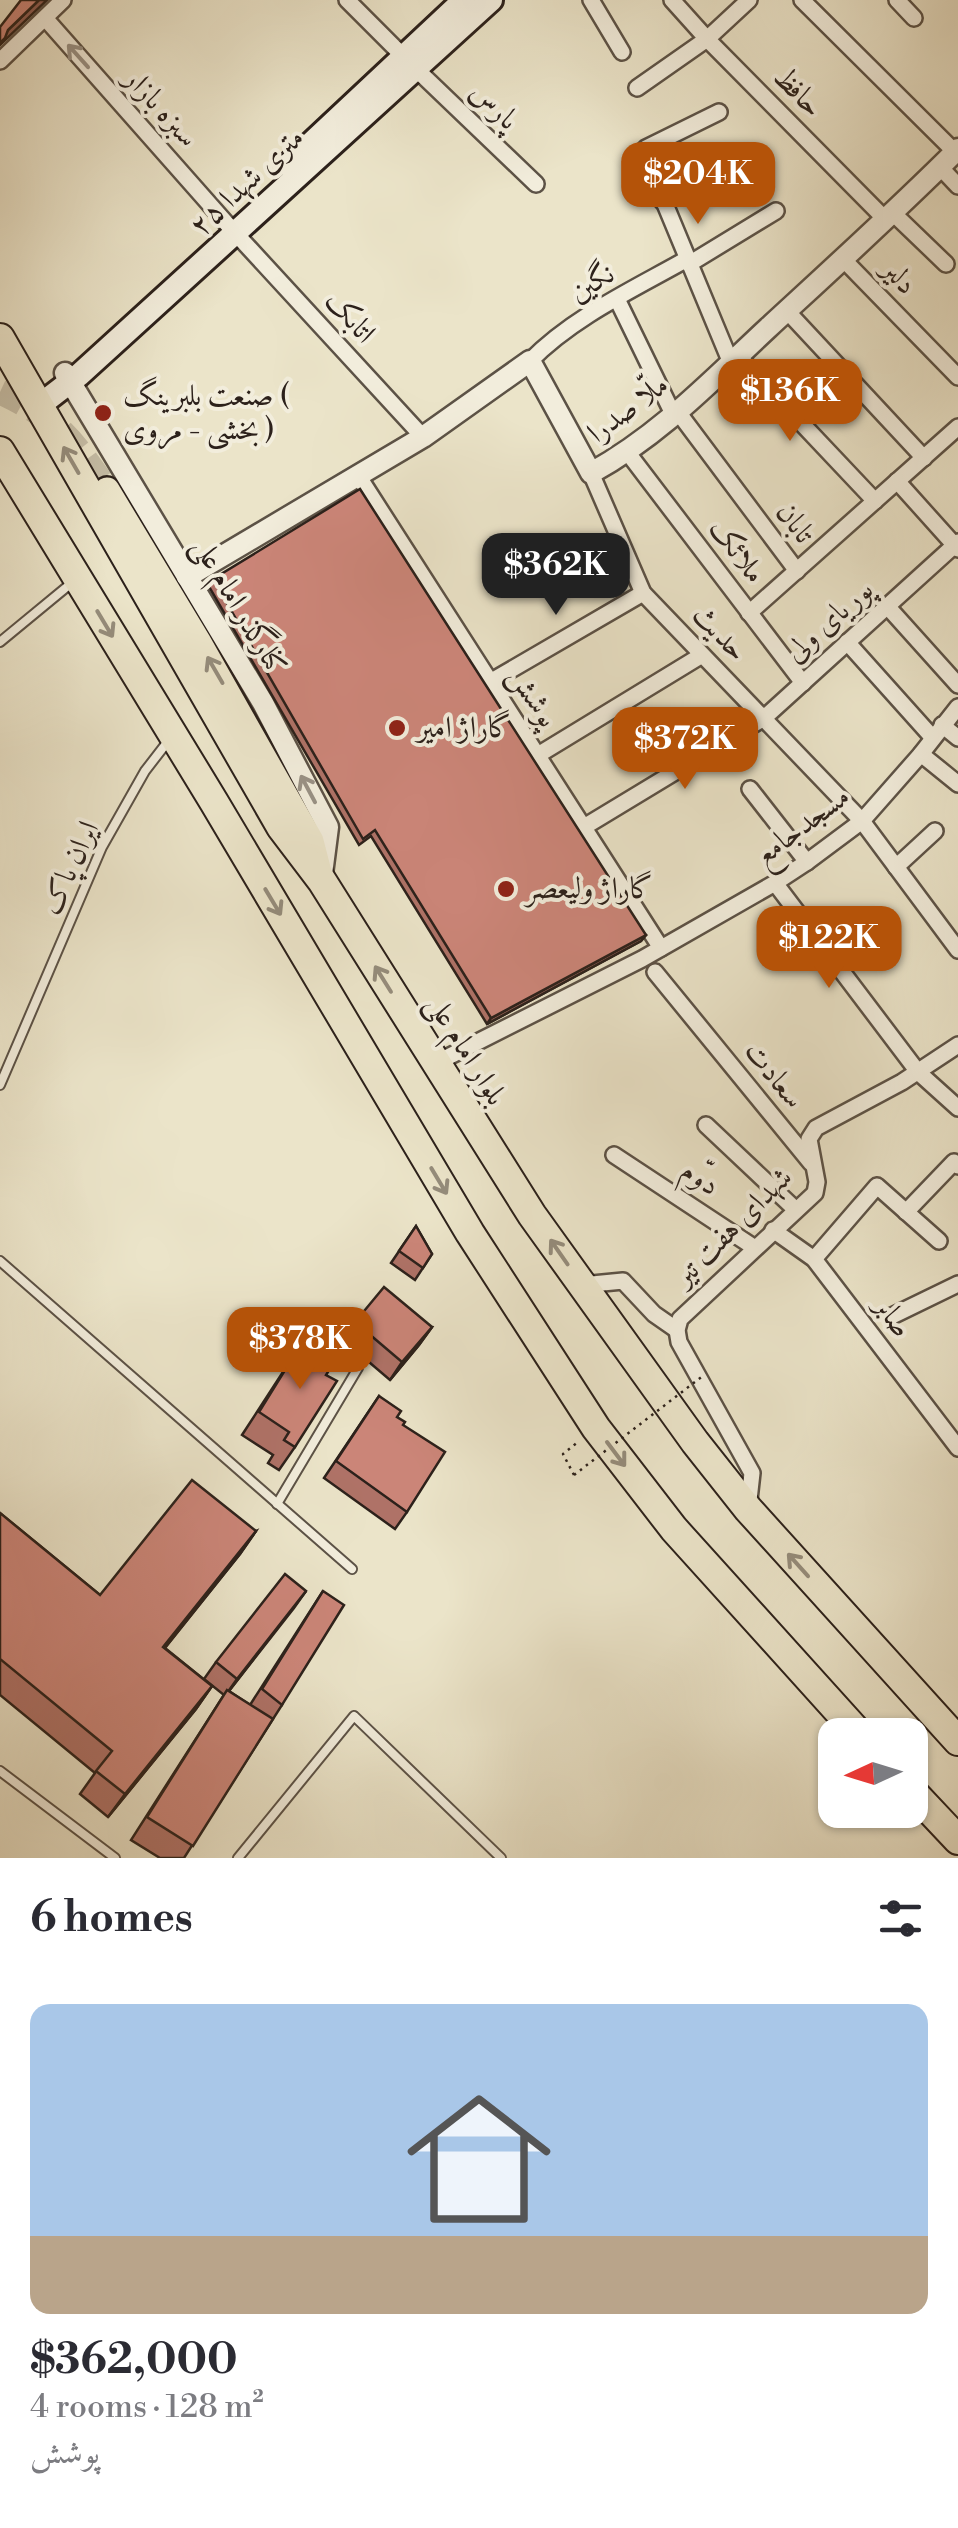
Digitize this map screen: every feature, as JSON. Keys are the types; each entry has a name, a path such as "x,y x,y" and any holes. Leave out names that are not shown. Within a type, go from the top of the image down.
{"highway":[{"name":"بلوار امام علی","path":"0,338 281,827 322,881 532,1215 695,1442 748,1509 958,1741"},
{"path":"0,451 470,1233 596,1428 686,1542 845,1718"},
{"path":"831,1602 867,1658 958,1766"},
{"path":"928,1807 951,1830"}],"main road":[{"name":"۲۵ متری شهدا","path":"409,62 464,0"},
{"name":"۲۵ متری شهدا","path":"38,401 232,229 336,118 492,0"},
{"path":"0,472 50,530"},
{"path":"107,490 302,824 322,881"}],"street":[{"path":"0,61 64,0"},
{"name":"پارس","path":"347,0 536,184"},
{"path":"591,0 622,52"},
{"name":"حافظ","path":"672,0 707,39 890,216 946,264"},
{"path":"636,88 707,39 749,0"},
{"path":"802,0 951,156 958,186"},
{"path":"897,0 914,18"},
{"name":"سبزه بازار","path":"44,18 232,229"},
{"path":"719,112 643,151 662,200 735,359 875,501"},
{"name":"ملّا صدرا","path":"530,361 591,473 628,453 676,414 951,156"},
{"path":"662,200 728,161"},
{"name":"نگین","path":"530,361 544,347 617,299 776,211"},
{"name":"اتابک","path":"232,229 423,437"},
{"name":"دلیر","path":"843,258 958,376"},
{"name":"تابان","path":"617,299 676,414 797,571"},
{"path":"786,311 924,458"},
{"path":"187,577 423,437 530,361"},
{"name":"کنارگذر امام علی","path":"68,377 263,703 328,827 322,881"},
{"path":"749,613 958,427"},
{"name":"ملائک","path":"628,453 803,682"},
{"name":"حدیث","path":"591,473 644,593 862,822 958,950"},
{"name":"پوشش","path":"359,477 661,948"},
{"path":"898,481 957,545"},
{"name":"پوریای ولی","path":"584,828 764,718 957,545"},
{"path":"490,682 644,593"},
{"path":"887,606 958,685"},
{"path":"848,642 938,732 958,738"},
{"path":"538,756 702,655"},
{"name":"مسجدجامع","path":"436,1063 661,948 807,862 862,822 958,707"},
{"path":"921,754 958,784"},
{"path":"750,789 807,862"},
{"path":"896,867 935,832"},
{"path":"775,883 918,1072 958,1108"},
{"name":"سعادت","path":"655,972 813,1166"},
{"name":"شهدای هفت تیر","path":"748,1509 752,1473 678,1342 680,1319 814,1192 817,1182 809,1139 816,1128 918,1072 958,1045"},
{"path":"706,1124 796,1210"},
{"name":"دوّم","path":"614,1155 755,1248"},
{"path":"906,1212 954,1162 958,1166"},
{"path":"814,1258 876,1186 939,1240"},
{"name":"صابر","path":"773,1230 814,1258 958,1448"},
{"path":"582,1285 623,1281 654,1314 677,1330"},
{"path":"890,1318 958,1284"}],"lane":[{"path":"0,642 78,578"},
{"name":"ایران پاک","path":"0,1084 102,847 145,771 173,735"},
{"path":"0,1261 352,1569"},
{"path":"278,1504 358,1368"},
{"path":"238,1858 354,1716 501,1858"},
{"path":"0,1771 115,1858"}],"path":[{"path":"562,1454 574,1476 704,1375"}],"building":[{"path":"21,0 39,0 0,43 0,27"},
{"path":"360,489 646,935 491,1018 375,830 363,839 213,579"},
{"path":"416,1226 432,1254 423,1268 399,1251"},
{"path":"384,1287 432,1327 402,1362 355,1322"},
{"path":"303,1341 335,1361 326,1375 337,1381 295,1447 284,1440 289,1432 259,1412"},
{"path":"379,1396 401,1411 397,1417 405,1422 403,1425 445,1452 407,1512 336,1461"},
{"path":"192,1480 256,1531 163,1647 212,1686 125,1794 96,1771 112,1751 0,1659 0,1513 100,1595"},
{"path":"285,1574 306,1591 237,1679 216,1662"},
{"path":"323,1591 344,1605 282,1705 262,1689"},
{"path":"227,1690 273,1719 193,1846 147,1817"}],"tunnel":[{"path":"0,392 50,421 84,457 107,490"}],"place":[{"name":"صنعت بلبرینگ ( بخشی - مروی )","path":"103,413"},
{"name":"گاراژ امیر","path":"397,728"},
{"name":"گاراژ ولیعصر","path":"506,889"}]}
